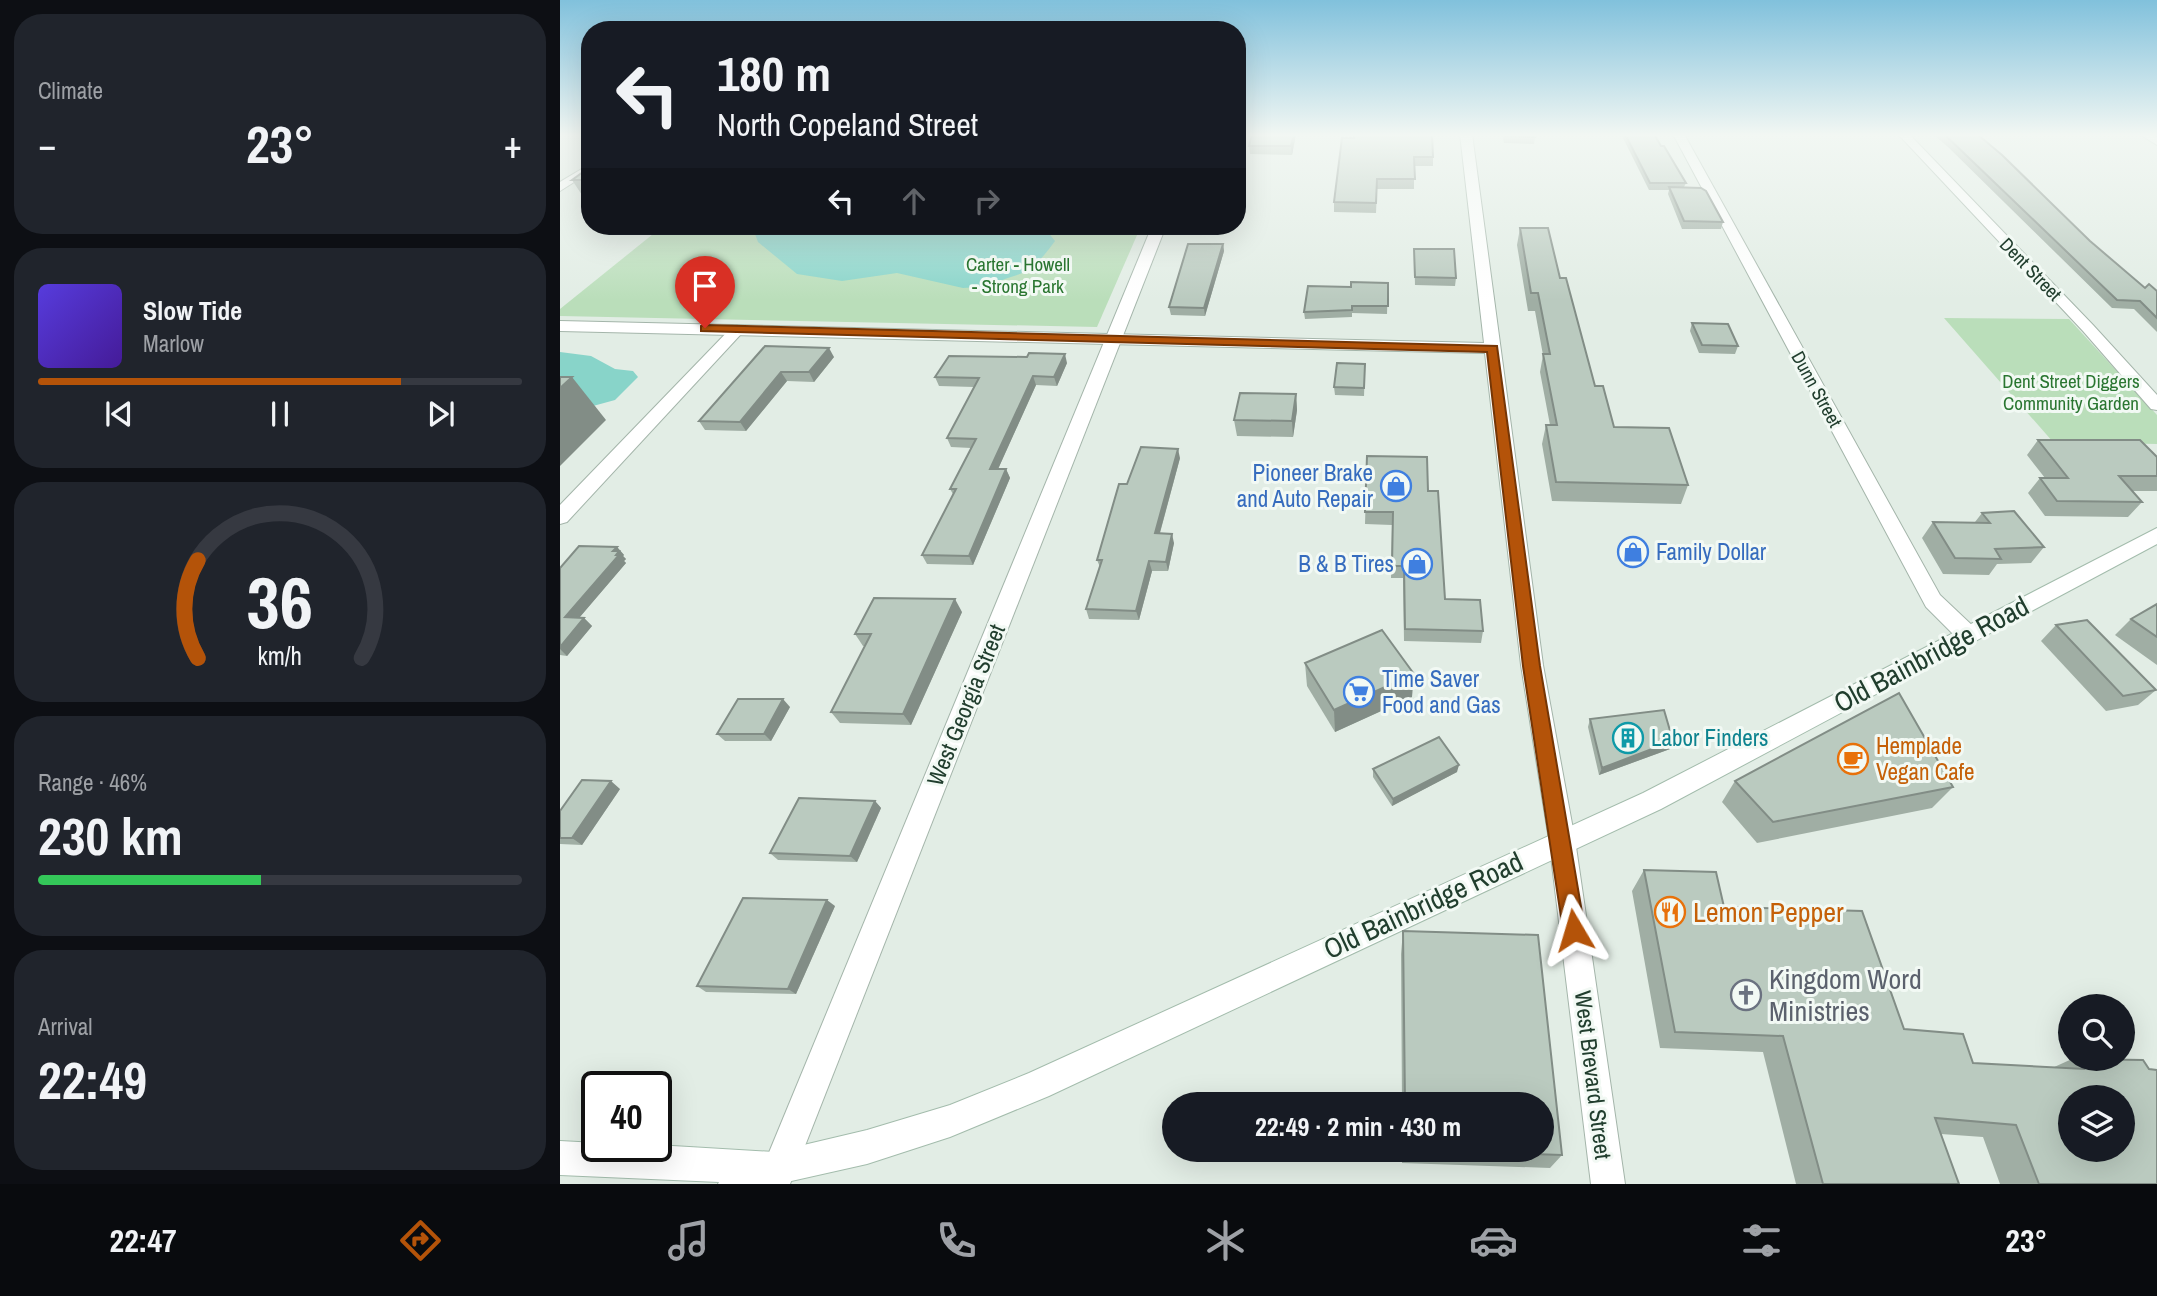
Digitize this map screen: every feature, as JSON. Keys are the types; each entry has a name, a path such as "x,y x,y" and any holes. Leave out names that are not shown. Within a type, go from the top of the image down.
{"street":[{"name":"West Brevard Street","path":"1473,189 1532,666 1562,840 1608,1184"},
{"name":"Dunn Street","path":"1708,189 1933,601 1968,635"},
{"name":"Dent Street","path":"1955,189 2157,405"},
{"name":"West Georgia Street","path":"776,1176 1155,235"},
{"path":"560,326 1493,348"},
{"path":"560,517 737,330"},
{"name":"Old Bainbridge Road","path":"776,1176 950,1121 1015,1094 1562,840 1652,801 2157,535"},
{"path":"560,1158 776,1176"},
{"path":"735,1184 776,1176"}],"green space":[{"name":"Carter - Howell - Strong Park","path":"652,235 1137,235 1097,327 560,316 560,309"},
{"name":"Dent Street Diggers Community Garden","path":"1944,318 2069,319 2157,415 2157,444 2053,442"}],"water":[{"path":"755,235 1050,235 1055,241 1026,271 994,286 963,288 897,273 842,281 797,274 758,242"},
{"path":"560,352 591,356 615,369 633,371 638,377 615,400 560,415"}],"building":[{"path":"1336,189 1377,189 1376,203 1334,202"},
{"path":"1670,189 1706,191 1723,222 1684,221"},
{"path":"2002,189 2037,189 2090,241 2145,288 2149,284 2157,291 2157,318 2140,301 2117,300"},
{"path":"1520,228 1548,228 1560,278 1566,278 1595,386 1603,386 1614,427 1669,428 1688,485 1556,482 1546,425 1557,425 1543,354 1550,354 1538,293 1531,293"},
{"path":"1188,244 1223,244 1204,308 1169,307"},
{"path":"1414,249 1454,249 1456,278 1415,277"},
{"path":"1351,282 1388,283 1388,306 1352,306 1352,310 1304,312 1308,286 1351,287"},
{"path":"1692,323 1728,324 1738,346 1702,345"},
{"path":"765,346 829,348 809,372 781,372 740,422 699,421"},
{"path":"1029,353 1065,354 1054,377 1033,376 990,469 1006,469 969,556 922,555 956,489 950,489 976,439 947,438 979,378 935,377 949,356 1027,357"},
{"path":"1337,363 1365,364 1364,388 1334,387"},
{"path":"560,377 572,377 560,388"},
{"path":"1240,393 1296,394 1292,421 1234,420"},
{"path":"2038,440 2140,440 2157,457 2157,476 2119,476 2142,502 2057,501 2040,478 2068,478"},
{"path":"1141,447 1178,449 1155,533 1172,534 1166,562 1149,561 1136,611 1086,609 1102,560 1097,560 1119,484 1127,484"},
{"path":"1367,456 1427,457 1428,491 1438,491 1445,599 1480,600 1483,631 1405,629 1404,566 1392,566 1393,512 1365,512"},
{"path":"2014,511 2044,547 1995,549 2001,559 1955,558 1933,522 1990,523 1982,513"},
{"path":"579,546 617,547 613,551 619,551 616,555 619,555 565,617 584,618 560,647 560,568"},
{"path":"874,598 955,599 903,714 831,712 871,634 855,634"},
{"path":"2157,604 2157,637 2131,619"},
{"path":"2087,620 2156,690 2123,696 2056,625"},
{"path":"1382,630 1414,674 1334,710 1305,663"},
{"name":"Hemplade Vegan Cafe","path":"1899,693 1953,787 1773,822 1735,781"},
{"path":"738,699 783,699 764,734 717,734"},
{"name":"Labor Finders","path":"1664,710 1673,741 1602,768 1590,719"},
{"path":"1439,737 1459,765 1393,799 1373,769"},
{"path":"582,780 611,781 572,838 560,838 560,811"},
{"path":"799,798 875,801 850,856 770,853"},
{"path":"1644,870 1716,872 1724,907 1862,911 1904,1029 1963,1034 1973,1063 2058,1068 2058,1071 2135,1071 2135,1060 2143,1060 2149,1069 2157,1070 2157,1184 2039,1184 2016,1125 1935,1118 1959,1184 1823,1184 1783,1036 1675,1032"},
{"path":"743,898 827,900 788,989 697,986"},
{"path":"1403,931 1538,935 1562,1155 1554,1155 1554,1092 1405,1092"}],"place":[{"name":"Pioneer Brake and Auto Repair","path":"1396,486"},
{"name":"Family Dollar","path":"1633,552"},
{"name":"B & B Tires","path":"1417,564"},
{"name":"Time Saver Food and Gas","path":"1359,692"},
{"name":"Labor Finders","path":"1628,738"},
{"name":"Hemplade Vegan Cafe","path":"1853,759"},
{"name":"Lemon Pepper","path":"1670,912"},
{"name":"Kingdom Word Ministries","path":"1746,995"}],"route":[{"path":"705,328 1493,348 1532,666 1562,840 1574,930"}]}
